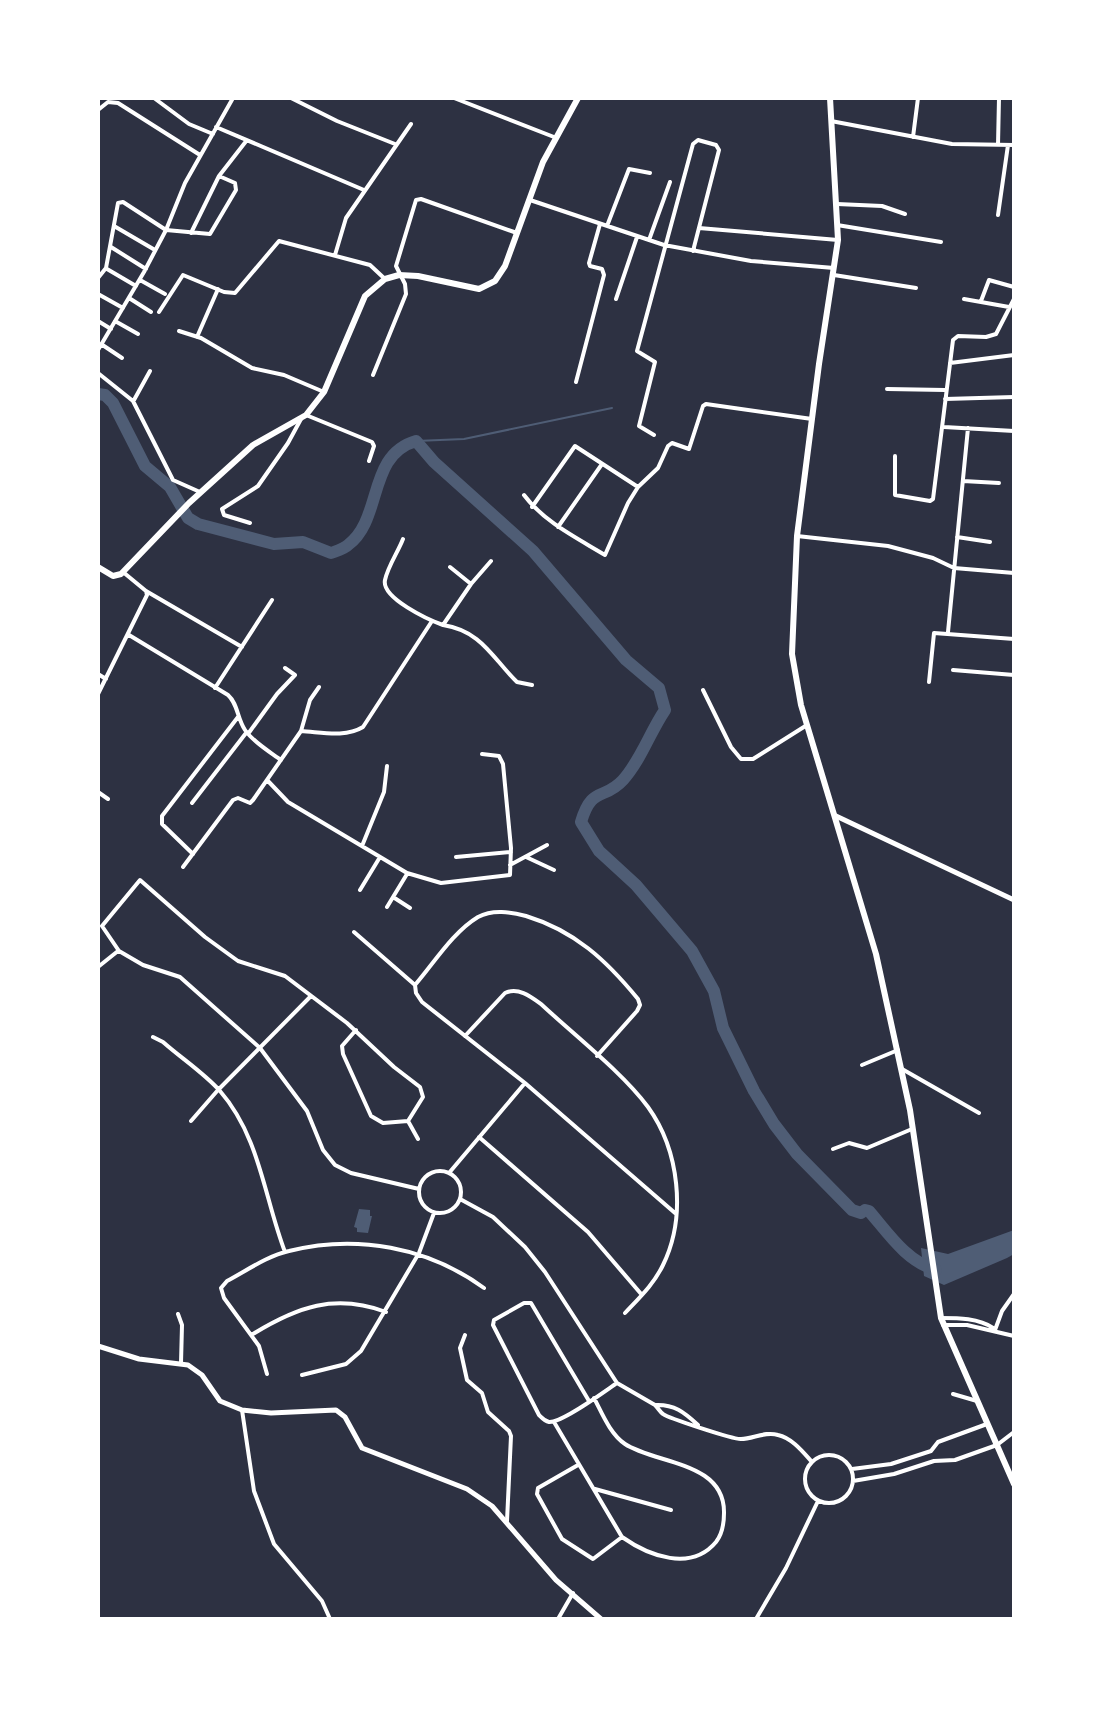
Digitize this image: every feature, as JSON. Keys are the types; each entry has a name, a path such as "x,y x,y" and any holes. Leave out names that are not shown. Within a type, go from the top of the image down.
{"main road":[{"path":"98,567 120,574 200,492 253,445 303,417 324,392 365,296 385,279 399,275 418,276 479,289 495,281 505,266 554,137 578,98"},
{"path":"830,98 838,240 797,536 792,654 796,685 876,954 902,1069 942,1322 1014,1484"}],"street":[{"path":"154,98 189,124 213,134"},
{"path":"122,358 99,347 146,269 178,198 233,98"},
{"path":"291,98 337,121 396,144"},
{"path":"454,98 554,137"},
{"path":"913,137 918,98"},
{"path":"998,145 999,98"},
{"path":"98,110 108,102 118,103 200,155"},
{"path":"830,121 952,144 1011,145 998,215"},
{"path":"335,255 346,218 411,124"},
{"path":"216,127 364,190"},
{"path":"191,233 219,176 248,139"},
{"path":"654,435 641,430 639,425 655,362 637,351 693,144 698,140 716,145 719,150 693,251"},
{"path":"607,226 629,169 650,173"},
{"path":"98,278 106,268 116,205 123,202 166,230 210,234 236,190 235,183 219,176"},
{"path":"649,240 670,182"},
{"path":"373,375 406,294 397,261 416,200 421,199 517,233"},
{"path":"530,200 664,245 916,288"},
{"path":"836,204 882,206 905,214"},
{"path":"576,382 604,275 602,269 589,263 600,224"},
{"path":"837,225 941,242"},
{"path":"114,226 155,250"},
{"path":"699,228 838,240"},
{"path":"616,299 637,237"},
{"path":"159,312 183,275 235,293 279,241 370,265 385,279"},
{"path":"111,247 146,269"},
{"path":"106,268 136,286"},
{"path":"140,280 165,294"},
{"path":"981,301 989,280 1014,287"},
{"path":"197,337 218,289"},
{"path":"98,294 123,308"},
{"path":"129,298 151,312"},
{"path":"964,299 1010,307"},
{"path":"895,456 895,495 930,501 934,496 944,427 953,340 958,336 993,336 1004,324 1014,299"},
{"path":"98,321 111,329"},
{"path":"115,321 138,334"},
{"path":"179,331 197,337 252,368 284,375 324,392"},
{"path":"950,363 1014,355"},
{"path":"133,401 150,371"},
{"path":"98,373 133,401 173,480 200,492"},
{"path":"887,389 946,390"},
{"path":"945,399 1014,397"},
{"path":"524,495 532,507 558,527 605,555 628,503 638,487 658,468 671,443 689,449 706,404 812,419"},
{"path":"250,523 224,515 222,509 258,486 303,417 372,442 374,446 369,461"},
{"path":"944,427 1014,431"},
{"path":"948,632 968,428"},
{"path":"532,507 575,446 638,487"},
{"path":"558,527 602,464"},
{"path":"963,481 999,483"},
{"path":"797,536 909,550 954,568 1014,573"},
{"path":"957,537 990,542"},
{"path":"403,539 384,583 386,591 432,621 453,626 479,641 494,653 517,682 532,685"},
{"path":"443,625 491,561"},
{"path":"450,567 471,584"},
{"path":"120,574 242,647"},
{"path":"98,694 129,635 146,591"},
{"path":"215,688 272,600"},
{"path":"301,731 344,733 363,727 432,621"},
{"path":"929,682 934,633 1014,639"},
{"path":"129,635 235,701 238,717 247,734 281,760"},
{"path":"192,803 295,675 285,668"},
{"path":"953,670 1014,675"},
{"path":"98,674 106,679"},
{"path":"183,867 233,800 238,798 250,803 268,781 301,731 310,700 319,687"},
{"path":"703,690 731,747 741,759 753,759 807,725"},
{"path":"193,854 162,824 162,816 238,717"},
{"path":"268,781 288,802 407,873 441,883 510,875 511,852 503,764 499,756 482,754"},
{"path":"362,846 384,792 387,766"},
{"path":"98,792 108,799"},
{"path":"836,816 1014,900"},
{"path":"510,865 547,845"},
{"path":"456,857 511,852"},
{"path":"360,890 380,857"},
{"path":"526,857 554,870"},
{"path":"387,907 407,873"},
{"path":"408,1121 422,1100 423,1090 356,1030 285,976 238,961 205,937 140,880 105,919 102,926 119,951 143,965 180,977 260,1048 307,1111 323,1150 335,1165 351,1173 419,1189"},
{"path":"393,897 410,908"},
{"path":"415,985 459,933 481,916 503,912 547,923 571,935 596,955 638,999 640,1005 637,1011 596,1056"},
{"path":"354,932 415,985 422,1002 525,1083 676,1215"},
{"path":"98,967 112,953 119,951"},
{"path":"465,1036 498,998 511,990 519,991 541,1004 636,1093 659,1125 673,1164 676,1215 670,1248 655,1280 625,1313"},
{"path":"191,1121 311,996"},
{"path":"356,1030 342,1046 343,1054 371,1116 383,1123 408,1121"},
{"path":"153,1037 163,1042 218,1090 248,1134 285,1252"},
{"path":"862,1065 898,1050"},
{"path":"902,1069 979,1113"},
{"path":"449,1173 525,1083"},
{"path":"408,1121 418,1139"},
{"path":"833,1149 849,1143 867,1148 912,1129"},
{"path":"479,1137 588,1232 642,1295"},
{"path":"436,1171 449,1173 459,1184 460,1199 450,1211 434,1213 422,1204 419,1189 424,1178 430,1174 436,1171"},
{"path":"460,1199 493,1217 535,1259 617,1383 655,1405 663,1414 732,1439 778,1435 795,1444 812,1462"},
{"path":"302,1375 346,1364 354,1359 386,1312 419,1253 434,1213"},
{"path":"267,1374 264,1358 253,1334 224,1298 221,1288 227,1281 285,1252 318,1245 355,1243 419,1253 465,1274 484,1288"},
{"path":"995,1330 1002,1311 1014,1294"},
{"path":"253,1334 300,1309 325,1304 352,1302 386,1312"},
{"path":"554,1422 622,1537 638,1549 683,1561 703,1554 717,1540 723,1527 724,1507 716,1487 699,1472 622,1442 612,1431 592,1399 531,1303 524,1303 496,1319 494,1327 539,1415 546,1421 554,1422 592,1399 617,1383"},
{"path":"178,1314 182,1325 181,1363"},
{"path":"942,1322 969,1319 1014,1336"},
{"path":"465,1335 460,1348 467,1380 482,1393 488,1412 511,1436 507,1521"},
{"path":"98,1346 139,1359 181,1363 196,1369 220,1400 242,1410 271,1413 336,1410 345,1417 362,1448 467,1489 492,1506 544,1567 601,1619"},
{"path":"953,1394 977,1401"},
{"path":"655,1405 668,1404 679,1409 698,1425"},
{"path":"242,1410 254,1491 274,1544 322,1601 330,1619"},
{"path":"851,1469 891,1464 931,1451 938,1442 987,1424"},
{"path":"853,1481 894,1474 934,1461 947,1462 997,1445 1014,1432"},
{"path":"931,1451 934,1461"},
{"path":"833,1456 851,1469 853,1481 845,1498 836,1503 811,1497 805,1475 818,1457 833,1456"},
{"path":"578,1465 538,1488 537,1494 562,1539 593,1559 622,1537"},
{"path":"595,1489 671,1510"},
{"path":"756,1619 786,1568 818,1501"},
{"path":"558,1619 573,1593"}],"water":[{"path":"359,1209 370,1210 372,1216 368,1233 357,1232 354,1227"},
{"path":"1014,1230 1014,1254 1007,1258 944,1285 924,1276 921,1248 948,1254"}],"waterway":[{"path":"98,394 105,395 113,403 145,466 170,487 188,518 198,524 274,544 303,542 331,553 340,550 359,534 390,460 400,448 416,441 434,462 533,551 626,660 659,688 665,710 629,772 616,786 594,798 581,822 599,851 636,885 692,951 714,991 723,1028 754,1091 797,1154 852,1210 861,1213 869,1211 907,1253 936,1270"},
{"path":"416,441 464,439 612,408"}]}
